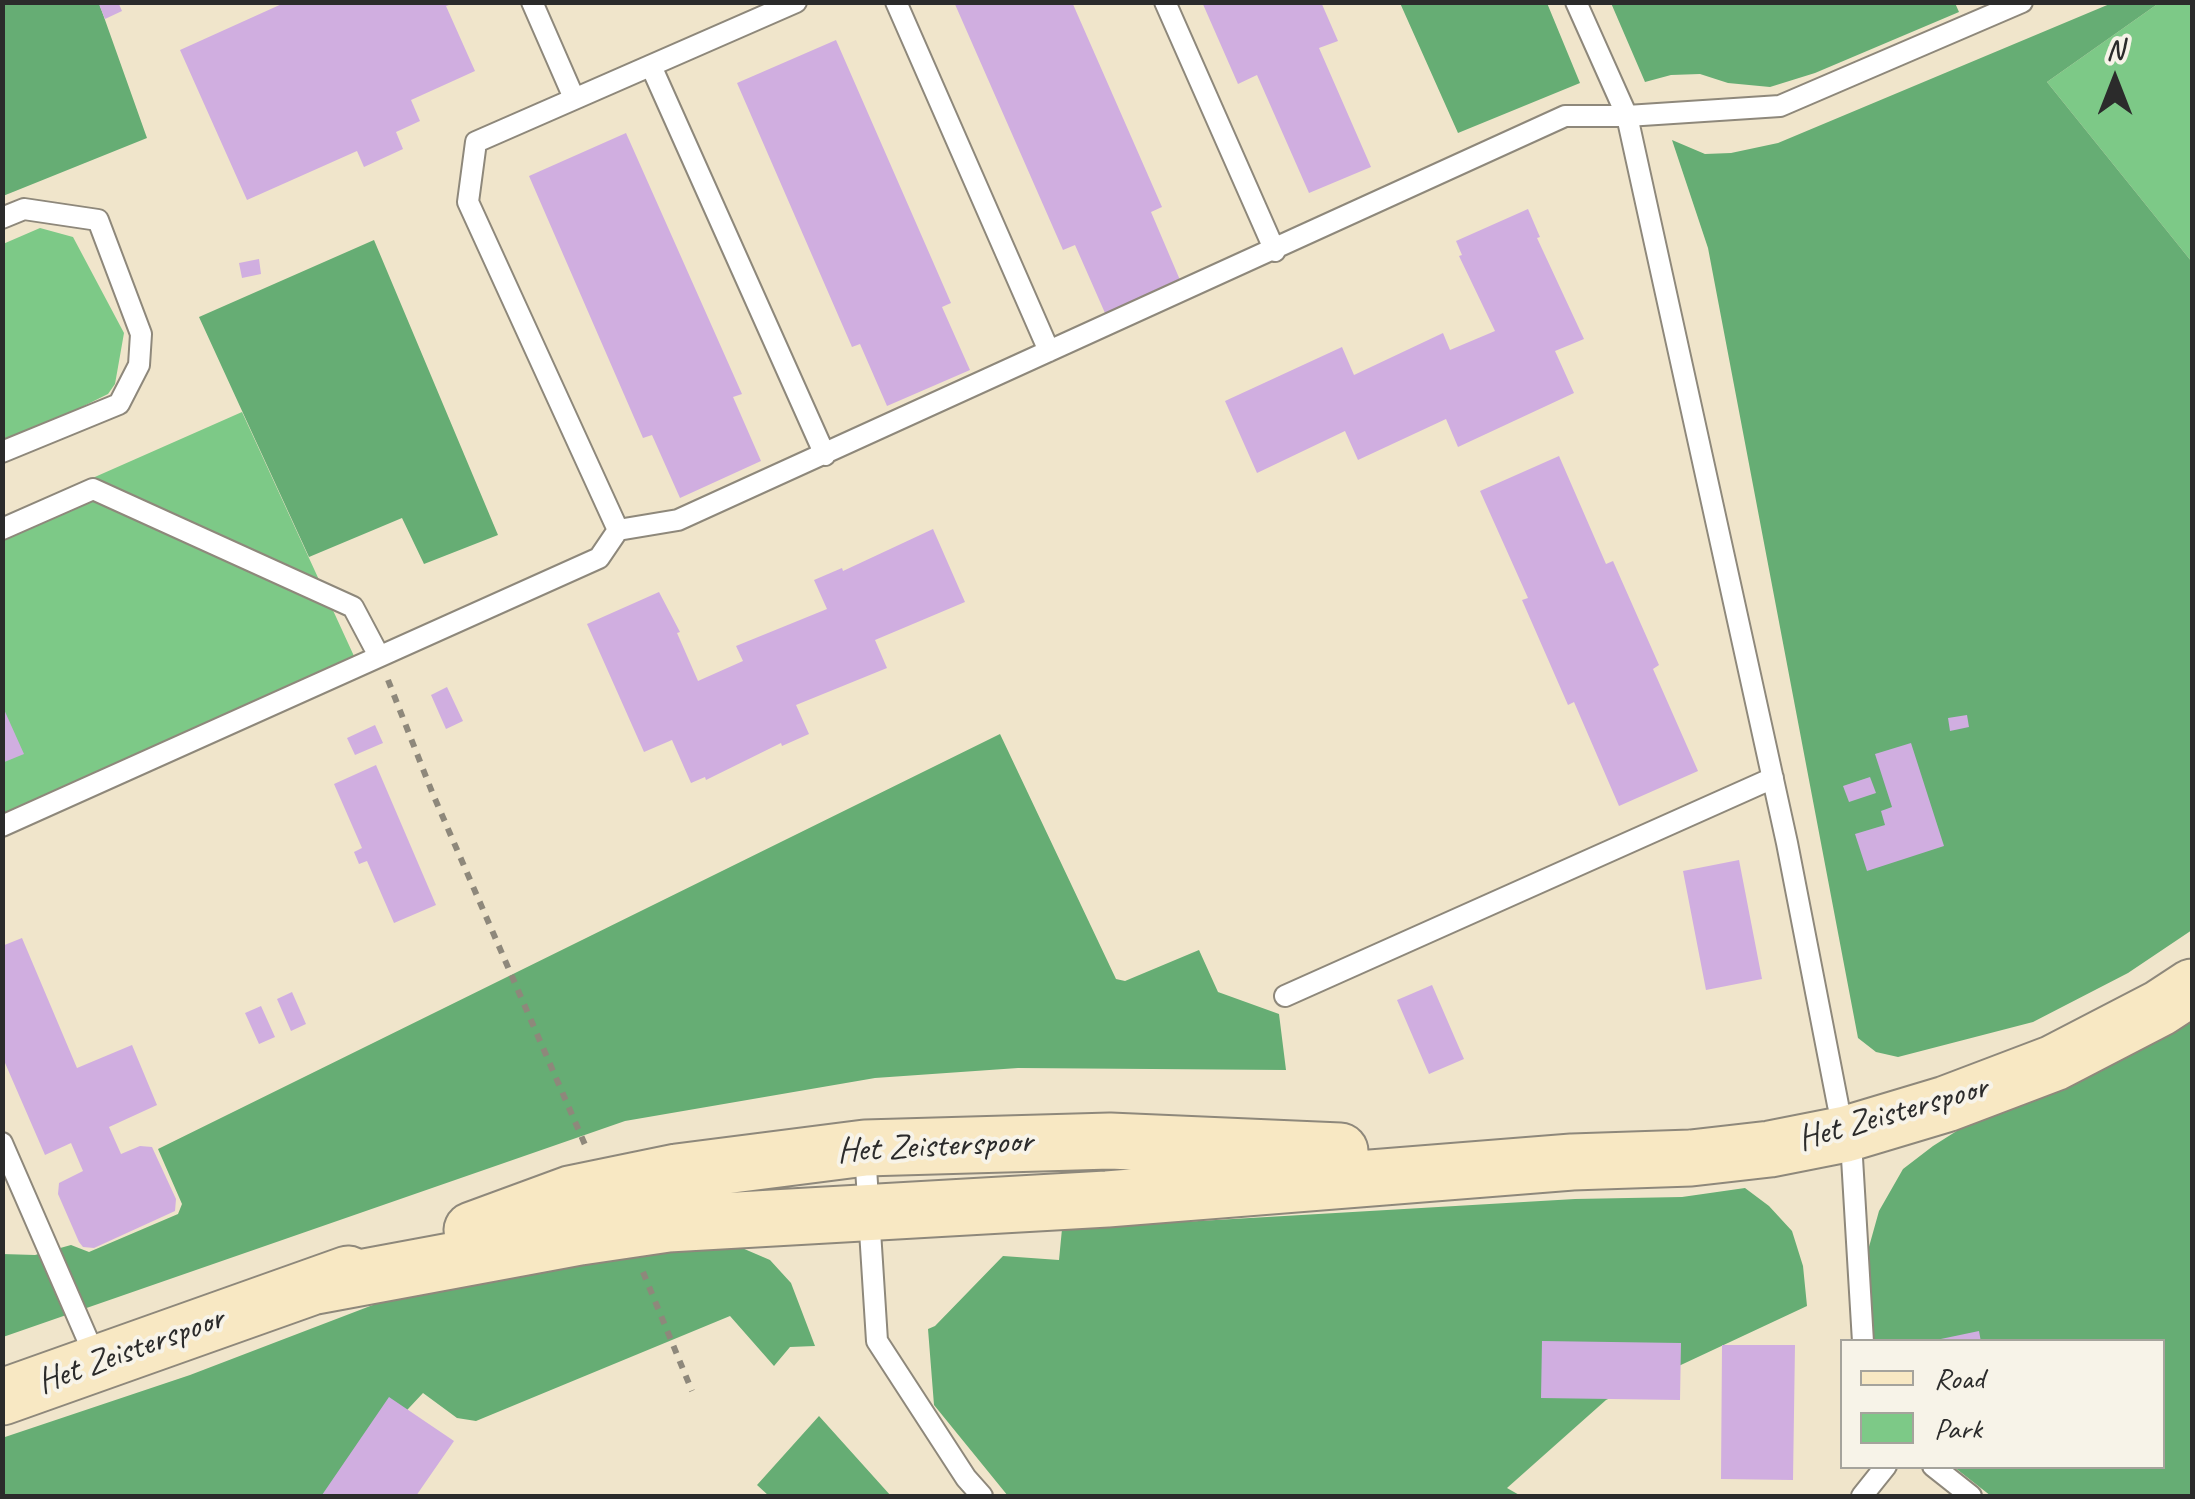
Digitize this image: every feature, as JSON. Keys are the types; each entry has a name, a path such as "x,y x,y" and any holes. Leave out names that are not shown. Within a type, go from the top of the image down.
{"street":[{"name":"Het Zeisterspoor","path":"2,1397 570,1194 668,1224 1107,1200 1770,1149 1846,1134 1946,1104 2054,1062 2160,1008 2192,987"},
{"name":"Het Zeisterspoor","path":"612,1209 677,1172 865,1148 1110,1141 1572,1162"}],"lane":[{"path":"532,2 574,98"},
{"path":"618,530 468,202 476,142 796,2"},
{"path":"896,2 1049,352"},
{"path":"1165,2 1274,251"},
{"path":"1576,2 1627,116 1773,778 1852,1158 1863,1339"},
{"path":"2,826 599,558 618,530 678,520 1566,116 1780,106 2022,2"},
{"path":"651,66 826,455"},
{"path":"2,218 24,210 98,220 141,334 139,366 119,404 2,452"},
{"path":"2,529 93,489 354,607 379,656"},
{"path":"1285,996 1773,778"},
{"path":"2,1143 98,1362"},
{"path":"865,1148 876,1342 982,1496"},
{"path":"1862,1496 1884,1469"},
{"path":"1937,1469 1971,1496"}],"path":[{"path":"379,656 432,792 692,1391"}],"green space":[{"path":"3,3 99,3 147,138 3,196"},
{"path":"1400,3 1547,3 1580,83 1458,133"},
{"path":"1611,3 1955,3 1959,12 1815,73 1770,87 1728,83 1700,74 1671,75 1645,82"},
{"path":"2112,3 2159,3 2047,82 2192,262 2192,930 2128,973 2033,1022 1898,1057 1876,1052 1858,1038 1708,248 1672,140 1705,154 1778,143"},
{"path":"2159,3 2192,3 2192,262 2047,82"},
{"path":"40,228 73,237 124,333 115,384 108,394 3,446 3,244"},
{"path":"374,240 498,535 424,564 402,518 309,557 199,317"},
{"path":"242,412 359,667 3,820 2,518"},
{"path":"1000,734 1116,979 1125,981 1199,950 1218,992 1279,1014 1286,1070 1018,1068 875,1078 625,1121 3,1337 2,1254 35,1255 71,1245 89,1252 178,1214 182,1204 158,1149"},
{"path":"2192,1014 2192,1496 1991,1496 1957,1469 2165,1469 2165,1339 1867,1339 1867,1254 1879,1211 1903,1169 1974,1120"},
{"path":"1745,1188 1792,1231 1803,1266 1807,1306 1606,1400 1507,1488 1521,1496 1008,1496 934,1405 928,1329 1003,1256 1059,1260 1062,1229 1575,1199 1682,1197"},
{"path":"710,1242 742,1248 770,1260 791,1283 815,1346 790,1347 774,1366 730,1316 476,1421 457,1418 423,1393 338,1484 342,1496 3,1496 2,1438 190,1375 399,1295"},
{"path":"819,1416 891,1496 769,1496 757,1485"}],"building":[{"path":"98,2 118,2 122,11 105,19"},
{"path":"954,2 1072,2 1162,207 1151,212 1180,280 1105,313 1075,245 1063,250"},
{"path":"1202,2 1321,2 1338,41 1319,48 1371,167 1309,193 1257,75 1238,84"},
{"path":"284,3 455,3 446,6 475,71 411,100 420,121 396,132 403,149 364,167 357,151 247,200 180,50"},
{"path":"836,40 951,303 942,307 970,370 887,406 860,344 852,347 737,83"},
{"path":"626,133 742,394 733,397 761,461 680,498 652,435 643,438 529,176"},
{"path":"1528,209 1540,237 1537,238 1584,339 1555,351 1574,393 1458,447 1446,419 1358,460 1345,431 1257,473 1225,401 1342,347 1354,375 1443,333 1450,350 1495,331 1459,256 1462,255 1456,241"},
{"path":"259,259 261,274 242,278 239,263"},
{"path":"1559,456 1606,564 1613,561 1659,665 1653,669 1698,771 1619,806 1574,702 1568,705 1522,600 1528,598 1480,491"},
{"path":"933,529 965,602 875,640 887,668 796,705 809,734 691,783 672,740 644,752 587,624 659,592 680,632 677,633 698,681 743,661 736,646 827,609 814,580 842,568 843,571"},
{"path":"447,687 463,721 446,729 431,695"},
{"path":"2,705 24,754 2,763"},
{"path":"1967,715 1969,727 1950,731 1948,718"},
{"path":"375,725 383,743 355,755 347,738"},
{"path":"1911,743 1944,846 1867,871 1855,834 1885,825 1881,811 1892,807 1875,754"},
{"path":"376,765 436,905 394,923 367,861 359,864 354,852 362,848 334,784"},
{"path":"1870,777 1876,793 1849,802 1843,786"},
{"path":"1739,860 1762,979 1706,990 1683,871"},
{"path":"22,938 77,1068 132,1045 157,1105 109,1127 121,1154 140,1146 152,1147 176,1199 175,1211 94,1248 83,1247 79,1242 58,1194 59,1183 83,1171 71,1143 45,1155 2,1056 2,946"},
{"path":"1432,985 1464,1059 1429,1074 1397,1000"},
{"path":"292,992 306,1024 291,1031 277,999"},
{"path":"261,1006 275,1037 259,1044 245,1013"},
{"path":"1979,1331 1980,1339 1941,1339"},
{"path":"1542,1341 1681,1343 1680,1400 1541,1398"},
{"path":"1722,1345 1795,1345 1793,1480 1721,1479"},
{"path":"389,1397 454,1441 416,1496 322,1495"}]}
